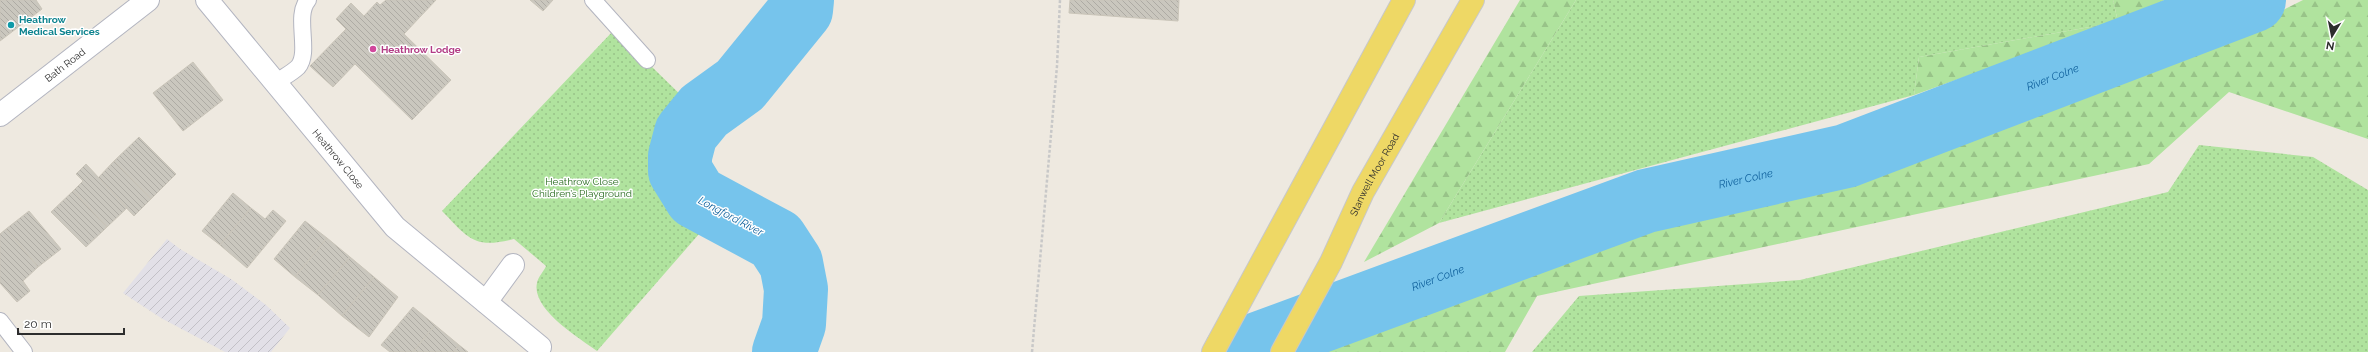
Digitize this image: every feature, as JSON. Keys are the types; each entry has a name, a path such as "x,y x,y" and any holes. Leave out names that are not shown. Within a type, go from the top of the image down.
{"main road":[{"path":"1213,352 1404,0"},
{"name":"Stanwell Moor Road","path":"1282,352 1331,262 1363,192 1473,0"}],"street":[{"name":"Bath Road","path":"0,116 148,0"},
{"name":"Heathrow Close","path":"207,0 275,84 395,226 540,347"},
{"path":"486,302 513,265"}],"lane":[{"path":"275,84 298,66 302,52 304,11 308,0"},
{"path":"593,0 647,60"},
{"path":"0,321 24,352"}],"path":[{"path":"1032,352 1057,66 1060,0"}],"shaded area":[{"path":"167,239 180,249 231,279 266,305 290,328 271,352 225,352 161,318 123,293"}],"green space":[{"path":"1520,0 1576,0 1439,223 1364,262"},
{"path":"1576,0 2113,0 2118,22 1919,57 1914,95 1439,223"},
{"path":"2113,0 2165,0 2118,22"},
{"path":"2303,0 2368,0 2368,139 2229,92 2149,164 1537,296 1505,352 1318,352 1343,313 1970,142 2210,47"},
{"path":"2118,22 1914,95 1919,57"},
{"name":"Heathrow Close Children’s Playground","path":"614,30 687,101 676,120 669,138 665,154 665,169 668,183 676,197 706,226 597,351 558,322 541,303 537,293 537,283 546,266 514,239 490,243 473,239 459,229 442,211"},
{"path":"2199,145 2313,157 2368,190 2368,352 1532,352 1579,296 1800,280 2168,192"}],"building":[{"name":"Heathrow Medical Services","path":"0,0 36,0 42,9 0,41"},
{"name":"Heathrow Lodge","path":"386,0 436,0 404,34 451,80 412,120 355,64 333,87 310,66 346,29 336,19 351,3 364,16 377,2 380,5"},
{"path":"530,0 553,0 543,11"},
{"path":"1070,0 1179,0 1178,21 1069,13"},
{"path":"193,62 223,100 183,131 153,93"},
{"path":"139,137 176,174 151,199 114,161"},
{"path":"114,161 151,199 134,216 98,178"},
{"path":"86,164 127,208 107,227 73,191 83,181 76,174"},
{"path":"73,191 107,227 86,247 51,212"},
{"path":"233,193 251,208 220,245 202,231"},
{"path":"251,208 265,219 273,210 286,221 247,268 220,245"},
{"path":"29,211 61,249 38,267 6,229"},
{"path":"305,221 327,238 295,277 274,259"},
{"path":"6,229 38,267 23,281 30,291 17,302 0,283 0,234"},
{"path":"327,238 350,257 318,295 295,277"},
{"path":"350,257 374,277 342,316 318,295"},
{"path":"374,277 398,297 369,337 342,316"},
{"path":"413,307 435,325 413,352 390,352 381,345"},
{"path":"435,325 459,345 454,352 413,352"},
{"path":"459,345 468,352 454,352"}],"waterway":[{"name":"Longford River","path":"784,352 794,324 796,289 791,263 776,240 696,197 680,171 680,156 686,133 704,111 740,85 801,10 802,0"},
{"name":"River Colne","path":"1236,352 1646,201 1846,156 2254,0"}],"place":[{"name":"Heathrow Medical Services","path":"11,25"},
{"name":"Heathrow Lodge","path":"373,49"}]}
